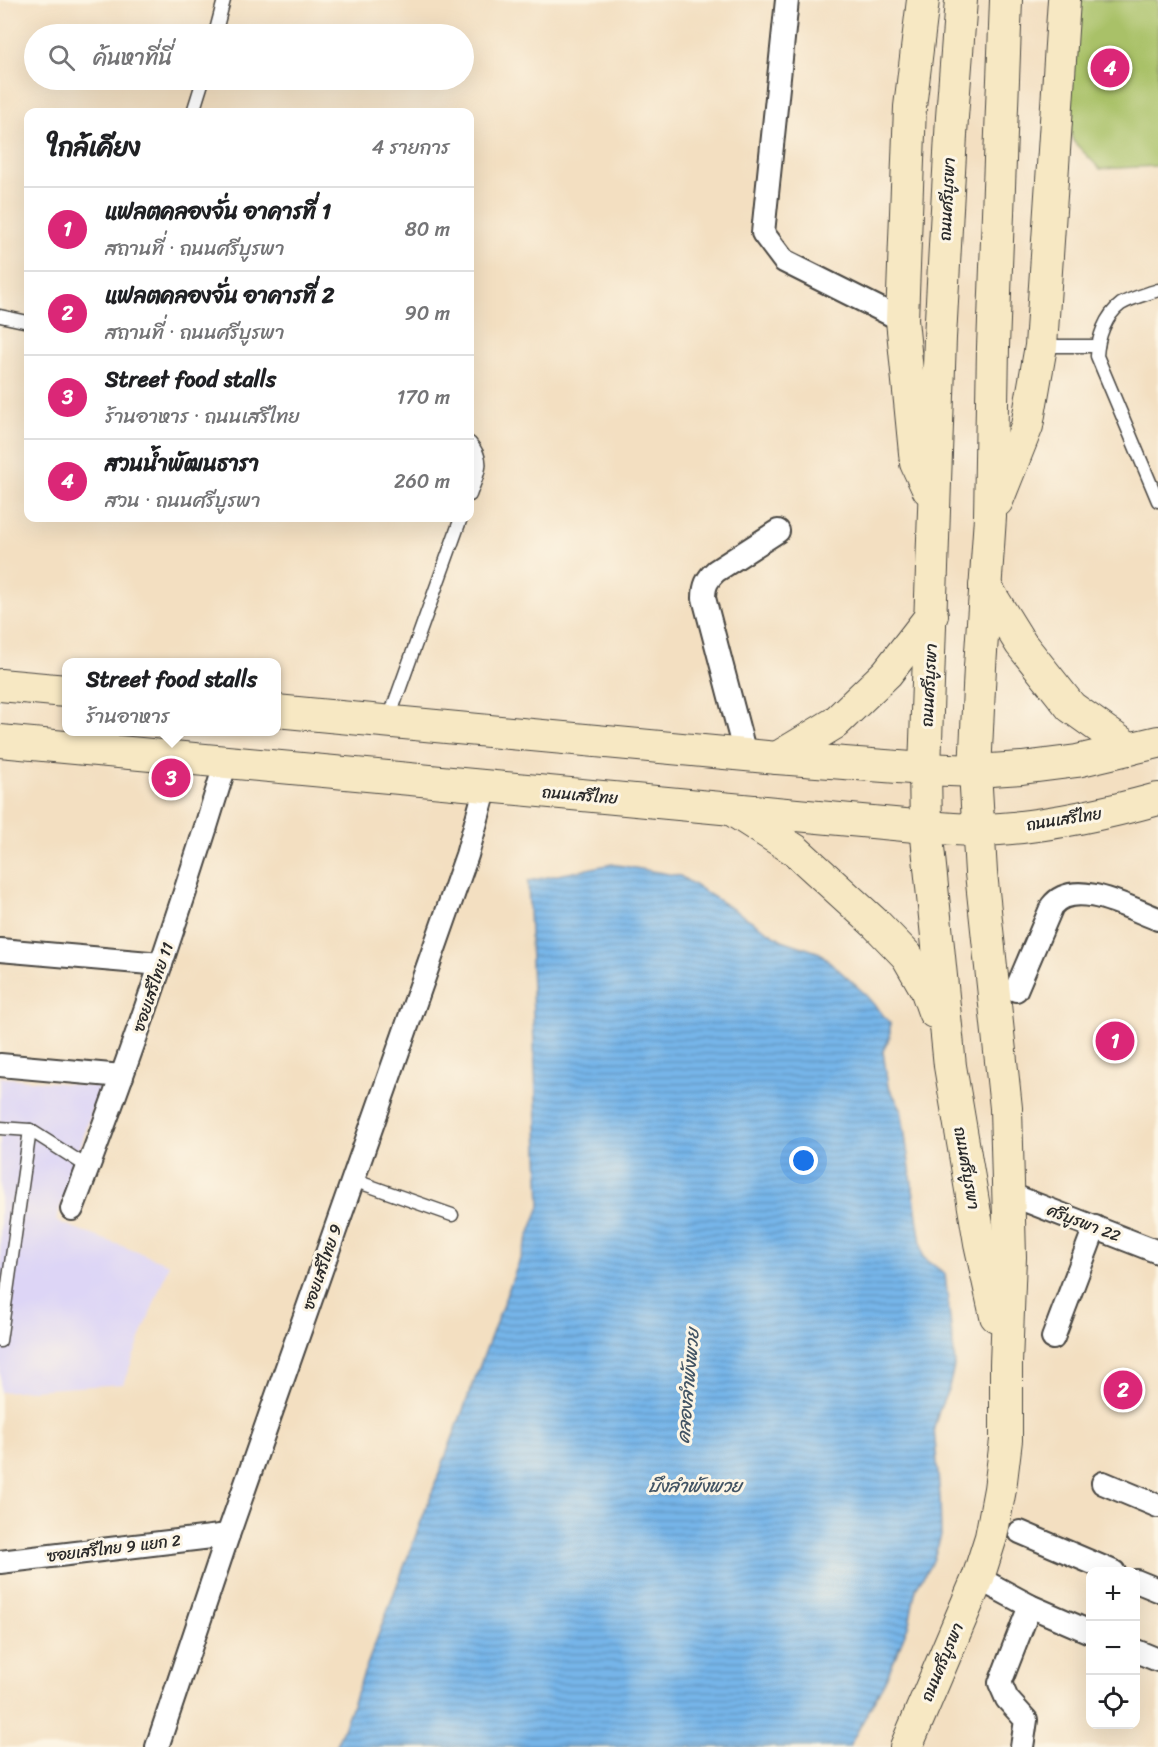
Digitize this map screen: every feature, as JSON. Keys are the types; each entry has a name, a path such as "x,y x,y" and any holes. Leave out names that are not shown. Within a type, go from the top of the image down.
{"street":[{"path":"787,0 763,233 784,261 902,320"},
{"path":"923,0 910,107 902,320 916,462 935,504"},
{"name":"ถนนศรีบูรพา","path":"961,0 940,338 925,770 926,827 950,1066 980,1243 1006,1364"},
{"name":"ถนนศรีบูรพา","path":"906,1747 978,1578 991,1538 1006,1440 1010,1257 1006,1108 977,830 975,771 990,517 993,346 1006,0"},
{"path":"990,517 1027,426 1041,346 1064,0"},
{"path":"745,754 704,598 704,587 708,578 716,571 778,531"},
{"path":"985,586 1021,644 1071,707 1144,746"},
{"path":"777,758 835,723 887,673 932,615"},
{"path":"0,685 62,691"},
{"path":"281,711 925,770 975,771 1023,768 1077,761 1144,746"},
{"name":"ถนนเสรีไทย","path":"0,741 977,830 1037,825 1119,810 1158,799"},
{"name":"ซอยเสรีไทย 11","path":"72,1209 161,964 226,762"},
{"name":"ซอยเสรีไทย 9","path":"158,1747 228,1535 467,855 486,786"},
{"path":"731,809 795,850 840,889 907,956 926,989 950,1066"},
{"path":"1016,990 1052,906 1063,897 1072,894 1092,894 1158,919"},
{"path":"0,950 161,964"},
{"path":"0,1065 122,1076"},
{"name":"ศรีบูรพา 22","path":"1009,1194 1158,1252"},
{"path":"1053,1338 1095,1227"},
{"path":"1103,1483 1158,1506"},
{"path":"1020,1532 1102,1567"},
{"name":"ซอยเสรีไทย 9 แยก 2","path":"0,1562 228,1535"},
{"path":"978,1578 1030,1606 1086,1630"},
{"path":"1140,1583 1158,1590"},
{"path":"1022,1747 1026,1720 1007,1699 1000,1683 1030,1606"},
{"path":"1140,1653 1158,1660"}],"lane":[{"path":"218,24 224,0"},
{"path":"195,108 200,90"},
{"path":"1158,290 1121,304 1103,328 1097,356 1158,501"},
{"path":"0,316 24,321"},
{"path":"1041,346 1098,346"},
{"path":"474,450 481,464 474,484"},
{"path":"387,722 460,522"},
{"path":"0,1128 30,1130 88,1167"},
{"path":"0,1341 30,1130"},
{"path":"353,1180 452,1215"}],"shaded area":[{"path":"0,1077 100,1087 56,1221 169,1264 123,1384 0,1392"}],"green space":[{"path":"1067,0 1158,0 1158,164 1156,166 1100,169 1073,141 1061,102"}],"water":[{"name":"บึงลำพังพวย","path":"612,864 680,876 782,940 820,953 863,992 890,1023 890,1037 883,1051 888,1086 901,1108 923,1257 945,1274 955,1363 934,1428 941,1536 933,1561 916,1588 909,1624 887,1677 849,1747 336,1747 540,1206 528,881"}],"place":[{"name":"สวนน้ำพัฒนธารา","path":"1110,68"},
{"name":"Street food stalls","path":"171,778"},
{"name":"แฟลตคลองจั่น อาคารที่ 1","path":"1115,1041"},
{"name":"แฟลตคลองจั่น อาคารที่ 2","path":"1123,1390"}],"water label":[{"name":"คลองลำพังพวย","path":"688,1386"}]}
